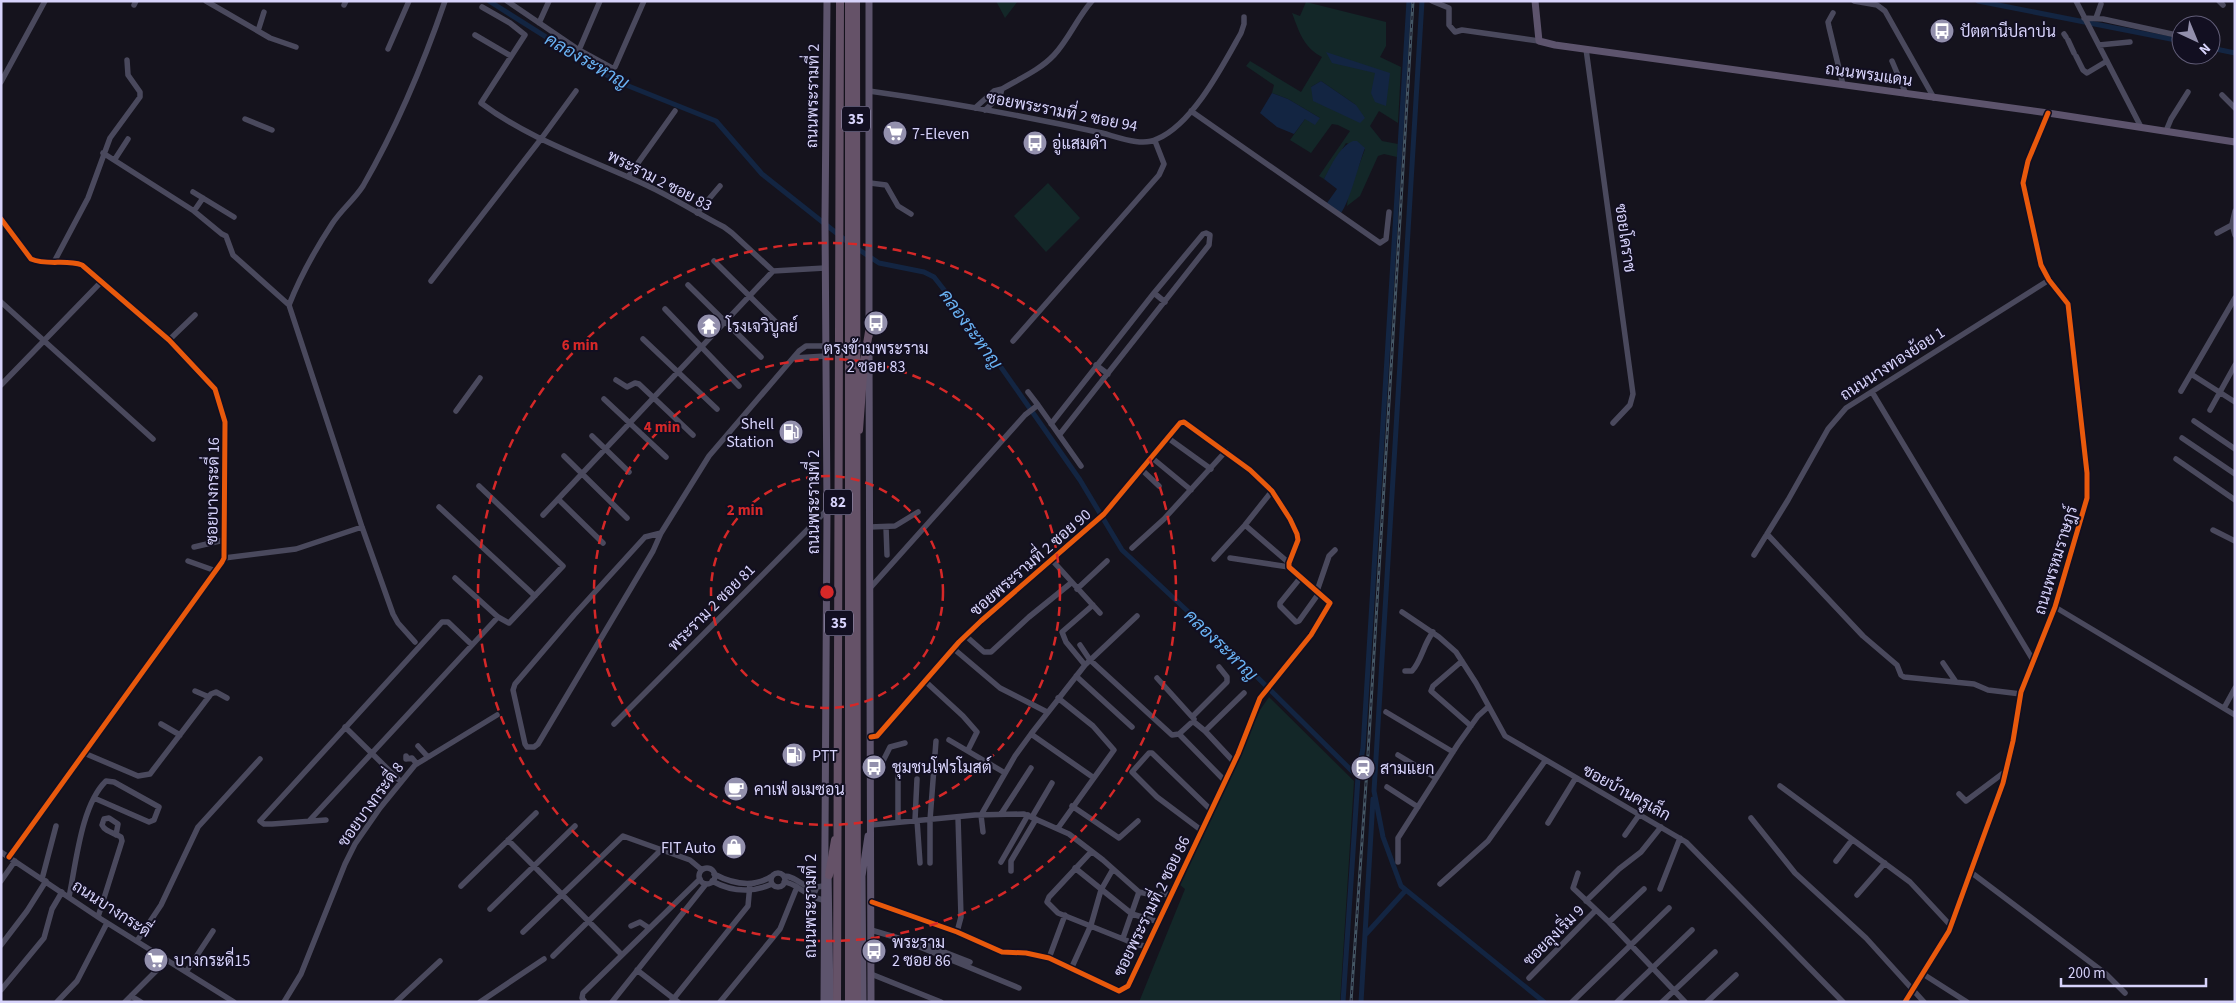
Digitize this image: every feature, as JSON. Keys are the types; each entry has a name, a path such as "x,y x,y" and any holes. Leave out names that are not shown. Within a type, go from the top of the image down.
{"highway":[{"name":"ถนนพระรามที่ 2","path":"838,1002 839,1"},
{"name":"82","path":"838,1002 839,1"},
{"name":"82","path":"849,1 849,1002"},
{"name":"35","path":"856,1 857,1002"},
{"path":"856,450 861,419 864,362 869,332"},
{"path":"856,819 862,876"},
{"path":"829,875 838,820"}],"main road":[{"name":"ถนนพระรามที่ 2","path":"824,1002 823,886 827,510 825,220 827,1"},
{"name":"35","path":"869,1 871,1002"},
{"path":"1535,1 1539,41"},
{"name":"ถนนพรมแดน","path":"1539,41 2048,113 2235,142"},
{"path":"863,1002 862,876 871,816"},
{"path":"824,819 829,875 830,1002"}],"street":[{"path":"1,82 46,1"},
{"path":"388,49 409,1"},
{"path":"289,305 306,266 332,223 362,186 393,128 423,65 445,1"},
{"path":"507,1 579,50 610,68 614,68 644,1"},
{"path":"519,9 520,1"},
{"path":"540,23 549,1"},
{"path":"579,50 600,1"},
{"path":"975,108 994,91 1002,89 1054,55 1092,1"},
{"path":"1432,1 1449,8 1449,25 1454,32 1462,30 1539,41"},
{"path":"1854,1 1877,5 1885,11 1934,98"},
{"path":"2076,1 2140,127"},
{"path":"209,2 258,31 296,47"},
{"path":"2096,18 2101,4"},
{"path":"475,35 511,56 524,33 482,7"},
{"path":"258,31 264,12"},
{"path":"1833,14 1828,22 1843,84"},
{"name":"ซอยพระรามที่ 2 ซอย 94","path":"869,91 975,108 1127,139 1154,141 1168,133 1190,111 1237,40 1244,24 1244,17"},
{"path":"2085,19 2096,18 2171,34"},
{"path":"2066,37 2083,70 2087,73 2107,61"},
{"path":"2099,45 2130,42"},
{"name":"ซอยโคราช","path":"1586,49 1633,394 1630,405 1613,423"},
{"name":"พระราม 2 ซอย 83","path":"511,56 481,103 501,118 542,139 670,197 732,233 773,271"},
{"path":"54,262 88,198 110,138 140,97 140,92 128,75 127,60"},
{"path":"1892,61 1906,94"},
{"path":"985,110 1000,96 1002,89"},
{"path":"431,282 542,139 576,91"},
{"path":"2166,131 2170,119 2188,92"},
{"path":"2222,95 2235,108"},
{"path":"1190,111 1380,243 1386,239 1390,212"},
{"path":"628,177 675,112"},
{"name":"ถนนพรหมราษฎร์","path":"1905,1002 1951,926 1972,873 2006,771 2020,694 2055,608 2087,498 2088,485 2068,304 2049,280 2041,265 2023,184 2028,161 2048,113"},
{"path":"245,119 272,130"},
{"path":"115,159 128,139"},
{"path":"1013,341 1160,175 1164,164 1154,141"},
{"path":"103,153 194,211 226,236 233,255 289,305 362,527 394,617 415,642"},
{"path":"870,183 886,184 898,206 911,214"},
{"path":"697,213 720,186"},
{"path":"193,192 234,217"},
{"path":"194,211 203,198"},
{"path":"2235,211 2232,225 2235,235"},
{"name":"ซอยบางกระดี่ 16","path":"1,219 31,259 82,265 169,340 215,390 225,422 224,558 8,857"},
{"path":"2217,233 2232,225"},
{"path":"1051,424 1096,365 1203,234 1210,235 1209,245 1060,434"},
{"path":"714,261 783,329"},
{"path":"544,514 773,271 825,268"},
{"name":"ถนนนางทองย้อย 1","path":"1754,554 1828,429 1846,408 2049,280"},
{"path":"1,385 102,281"},
{"path":"688,285 760,357"},
{"path":"1154,293 1165,302"},
{"path":"2181,392 2235,298"},
{"path":"1,302 154,439"},
{"path":"665,309 700,348 739,386"},
{"path":"169,340 195,315"},
{"path":"643,338 676,373 716,409"},
{"path":"661,533 645,537 574,615 515,684 512,690 527,747 534,747 538,744 653,551 661,533 709,456 799,351 806,346 826,346"},
{"path":"793,358 826,356"},
{"path":"1096,365 1108,374"},
{"path":"2210,410 2235,365"},
{"path":"2191,374 2235,402"},
{"path":"456,411 480,378"},
{"path":"616,380 627,387 638,384 693,435"},
{"path":"1028,392 1060,434 1081,466"},
{"path":"1872,392 2033,660"},
{"path":"604,399 666,457"},
{"path":"870,587 1029,412 1037,406"},
{"path":"2194,421 2235,449"},
{"name":"ซอยพระรามที่ 2 ซอย 90","path":"870,737 877,736 981,621 1104,514 1141,468 1184,422 1226,451"},
{"path":"592,436 629,472"},
{"path":"1168,438 1211,469"},
{"path":"2182,438 2235,474"},
{"path":"1132,548 1191,490 1226,451 1272,491 1290,519 1298,540 1289,565"},
{"path":"564,456 627,518"},
{"path":"1151,457 1191,490"},
{"path":"2176,460 2235,500"},
{"path":"1141,468 1159,486"},
{"path":"455,578 498,616 510,622 562,568 562,563 479,486"},
{"path":"1214,559 1245,525 1272,491"},
{"path":"558,499 603,543"},
{"path":"439,507 535,596"},
{"name":"พระราม 2 ซอย 81","path":"614,724 827,510"},
{"path":"870,527 899,525 918,512"},
{"path":"1245,525 1318,592"},
{"name":"ซอยบางกระดี่ 16","path":"224,558 296,549 362,527"},
{"path":"886,527 887,555"},
{"path":"2213,530 2235,541"},
{"path":"1767,534 1863,636 1898,665 1901,675 1912,679 1974,684 1988,690 2020,694"},
{"path":"194,547 224,540"},
{"path":"1301,577 1280,603 1280,606 1296,622 1318,592 1328,556 1335,550"},
{"path":"1230,558 1289,565"},
{"path":"1051,559 1100,613"},
{"path":"188,561 216,571"},
{"path":"1077,589 1107,561"},
{"path":"967,637 984,652 991,652 1029,617 1071,583"},
{"name":"ซอยพระรามที่ 2 ซอย 86","path":"872,902 957,932 1002,952 1026,953 1049,958 1118,991 1128,986 1234,762 1260,698 1311,635 1328,607 1328,600 1318,592"},
{"path":"1093,605 1062,632 1066,642 1172,735 1179,734 1227,682 1227,677 1219,667"},
{"path":"2055,608 2235,715"},
{"name":"ซอยบ้านครูเล็ก","path":"1402,612 1448,644 1462,661 1505,736 1574,779 1680,838 1842,1002"},
{"path":"309,821 498,616"},
{"path":"983,832 981,815 1031,734 1088,662 1137,616"},
{"path":"326,820 272,824 261,823 261,818 442,622 448,622 471,644"},
{"path":"1406,670 1412,672 1418,665 1433,632"},
{"path":"1080,646 1088,662"},
{"path":"954,649 1000,688 1047,712"},
{"path":"1462,661 1433,686 1430,691 1471,726"},
{"path":"1943,663 1956,682"},
{"path":"1076,676 1132,727"},
{"path":"1157,678 1234,762"},
{"path":"926,682 963,716 977,732 968,750"},
{"path":"2224,708 2235,688"},
{"path":"195,691 209,697"},
{"path":"84,753 138,776 150,774 209,697 216,692 227,698"},
{"path":"1205,731 1244,692"},
{"path":"1058,698 1093,726 1112,747 1113,753 1072,806 1058,828"},
{"path":"1398,862 1396,850 1398,838 1452,752 1478,716 1488,707"},
{"path":"1386,712 1452,752"},
{"name":"ซอยบางกระดี่ 8","path":"284,1002 300,974 344,864 355,844 400,781 417,764 497,715"},
{"path":"161,724 180,735"},
{"path":"345,727 400,781"},
{"path":"1031,734 1094,778"},
{"path":"1179,734 1225,781"},
{"path":"949,740 1005,774"},
{"path":"930,863 930,820 936,741"},
{"path":"871,762 883,761 890,746 905,743"},
{"path":"418,746 428,757"},
{"path":"1201,830 1157,797 1132,772 1149,753 1152,753 1211,810"},
{"path":"1398,755 1436,778"},
{"path":"412,758 417,764"},
{"path":"137,941 162,904 198,827 260,759"},
{"path":"1440,884 1488,841 1545,761"},
{"path":"1001,814 1031,768"},
{"path":"1959,794 1966,801 2006,771"},
{"path":"898,772 898,822"},
{"path":"917,779 916,820 920,863"},
{"path":"1548,823 1574,779"},
{"path":"69,897 86,820 94,798 102,784 109,780 157,804 159,808 154,820 149,822 94,798"},
{"path":"1001,862 1032,817 1052,783"},
{"path":"1780,786 1910,882 1951,926"},
{"path":"1387,787 1418,807"},
{"path":"1072,806 1119,838 1138,821"},
{"path":"461,886 536,812"},
{"path":"872,825 981,815 1001,814 1032,817 1058,828 1113,869 1139,892 1153,895 1171,894"},
{"path":"1625,834 1639,815"},
{"path":"957,932 960,917 958,817"},
{"path":"1011,871 1011,861 1032,817"},
{"path":"98,917 122,841 121,837 103,828 104,819 109,818 119,826 116,834"},
{"path":"1751,818 1794,873 1866,938 1924,1002"},
{"path":"1,945 27,911 44,881 56,826"},
{"path":"490,909 575,826"},
{"path":"1586,901 1619,869 1641,852 1661,826"},
{"path":"522,932 623,836 690,860 702,870 710,869 713,878 730,889 750,890 772,884 778,887 784,879 792,876 823,900"},
{"path":"1660,889 1680,838"},
{"path":"508,840 622,955"},
{"path":"1836,861 1852,840"},
{"path":"553,956 662,849"},
{"name":"ถนนบางกระดี่","path":"1,852 98,917 234,1002"},
{"path":"1091,852 1049,897 1047,902 1054,910 1065,915 1138,945 1147,946"},
{"path":"1,880 15,861"},
{"path":"1857,895 1885,863"},
{"path":"1075,868 1132,914 1159,922"},
{"path":"1072,969 1091,925 1102,890 1113,869"},
{"path":"702,870 699,874 700,879 706,884"},
{"path":"713,878 750,884 762,881 778,873 806,894 815,893 823,886"},
{"path":"1578,873 1573,888 1609,922 1685,1002"},
{"path":"1972,873 1988,883 2106,974 2125,993"},
{"path":"772,876 772,884"},
{"path":"612,1002 706,884 713,878"},
{"path":"585,1002 582,998 583,993 700,879"},
{"path":"637,970 674,1001 748,906 750,884"},
{"path":"720,1002 780,929 797,887"},
{"path":"1609,922 1644,889"},
{"path":"1,990 44,938 52,909 62,892"},
{"path":"1123,938 1139,892"},
{"path":"1572,1002 1669,908"},
{"name":"ซอยลุงเริ่ม 9","path":"1529,978 1596,910"},
{"path":"1049,958 1065,915"},
{"path":"57,1002 77,982 107,922"},
{"path":"631,926 640,922 649,928"},
{"path":"872,928 970,962"},
{"path":"872,928 1019,988"},
{"path":"1617,1002 1692,930"},
{"path":"186,972 213,931"},
{"path":"1662,1002 1715,952"},
{"path":"480,1002 544,959"},
{"path":"125,1002 167,960"},
{"path":"396,1002 440,961"},
{"path":"871,974 941,1002"},
{"path":"1707,1002 1736,974"},
{"path":"1922,974 1967,1002"},
{"path":"131,996 141,1002"}],"green space":[{"path":"996,1 1018,1 1005,18"},
{"path":"1306,2 1386,22 1386,46 1380,57 1401,67 1398,123 1379,111 1370,126 1382,141 1398,144 1397,157 1384,154 1378,156 1360,196 1347,206 1348,195 1365,149 1346,143 1324,179 1319,176 1350,131 1332,124 1311,153 1290,140 1305,119 1320,118 1288,99 1272,93 1274,85 1246,66 1250,61 1301,92 1322,57 1306,43 1292,13 1300,16","holes":["1321,81 1356,105 1311,87"]},
{"path":"1048,183 1080,218 1046,252 1014,216"},
{"path":"1269,697 1354,781 1340,1002 1139,1002 1185,889 1180,885 1260,710"}],"water":[{"path":"1326,52 1390,73 1386,106 1375,102 1371,93 1375,73 1332,63"},
{"path":"1321,81 1356,105 1365,118 1360,123 1313,101 1311,87"},
{"path":"1272,93 1288,99 1320,118 1315,125 1305,119 1294,134 1277,127 1260,113"},
{"path":"1353,141 1357,141 1365,148 1351,192 1341,213 1327,203 1337,189 1324,179 1340,152"}],"waterway":[{"name":"คลองระหาญ","path":"489,1 616,81 716,121 762,174 849,243 879,263 924,272 934,277 970,323 1080,480 1122,550 1239,659 1358,777"},
{"path":"1343,1002 1358,777 1363,748 1409,1"},
{"path":"1422,1 1374,791 1383,837 1401,886 1544,1002"},
{"path":"1978,1 2171,39"},
{"path":"2221,50 2235,53"},
{"path":"1361,1002 1373,799"},
{"path":"1366,934 1406,890"}],"railway":[{"path":"1351,1002 1368,754 1413,1"}],"cycle path":[{"path":"1905,1002 1949,931 2003,783 2013,741 2021,692 2055,607 2087,498 2087,473 2068,304 2049,280 2041,265 2023,183 2028,161 2048,113"},
{"path":"1,219 31,259 43,262 76,263 82,265 169,340 215,389 225,422 224,558 9,857"},
{"path":"871,737 877,736 959,642 1104,514 1180,423 1184,422 1250,470 1272,491 1297,534 1298,540 1289,567 1330,603 1311,635 1260,698 1238,754 1128,986 1119,991 1049,958 1026,953 1002,952 957,932 872,902"}],"place":[{"name":"ปัตตานีปลาบ่น","path":"1942,31"},
{"name":"7-Eleven","path":"895,133"},
{"name":"อู่แสมดำ","path":"1035,143"},
{"name":"ตรงข้ามพระราม 2 ซอย 83","path":"876,323"},
{"name":"โรงเจวิบูลย์","path":"709,326"},
{"name":"Shell Station","path":"791,432"},
{"name":"PTT","path":"794,755"},
{"name":"ชุมชนโฟรโมสต์","path":"874,767"},
{"name":"สามแยก","path":"1363,768"},
{"name":"คาเฟ่ อเมซอน","path":"736,789"},
{"name":"FIT Auto","path":"734,847"},
{"name":"พระราม 2 ซอย 86","path":"874,951"},
{"name":"บางกระดี่15","path":"156,960"}]}
